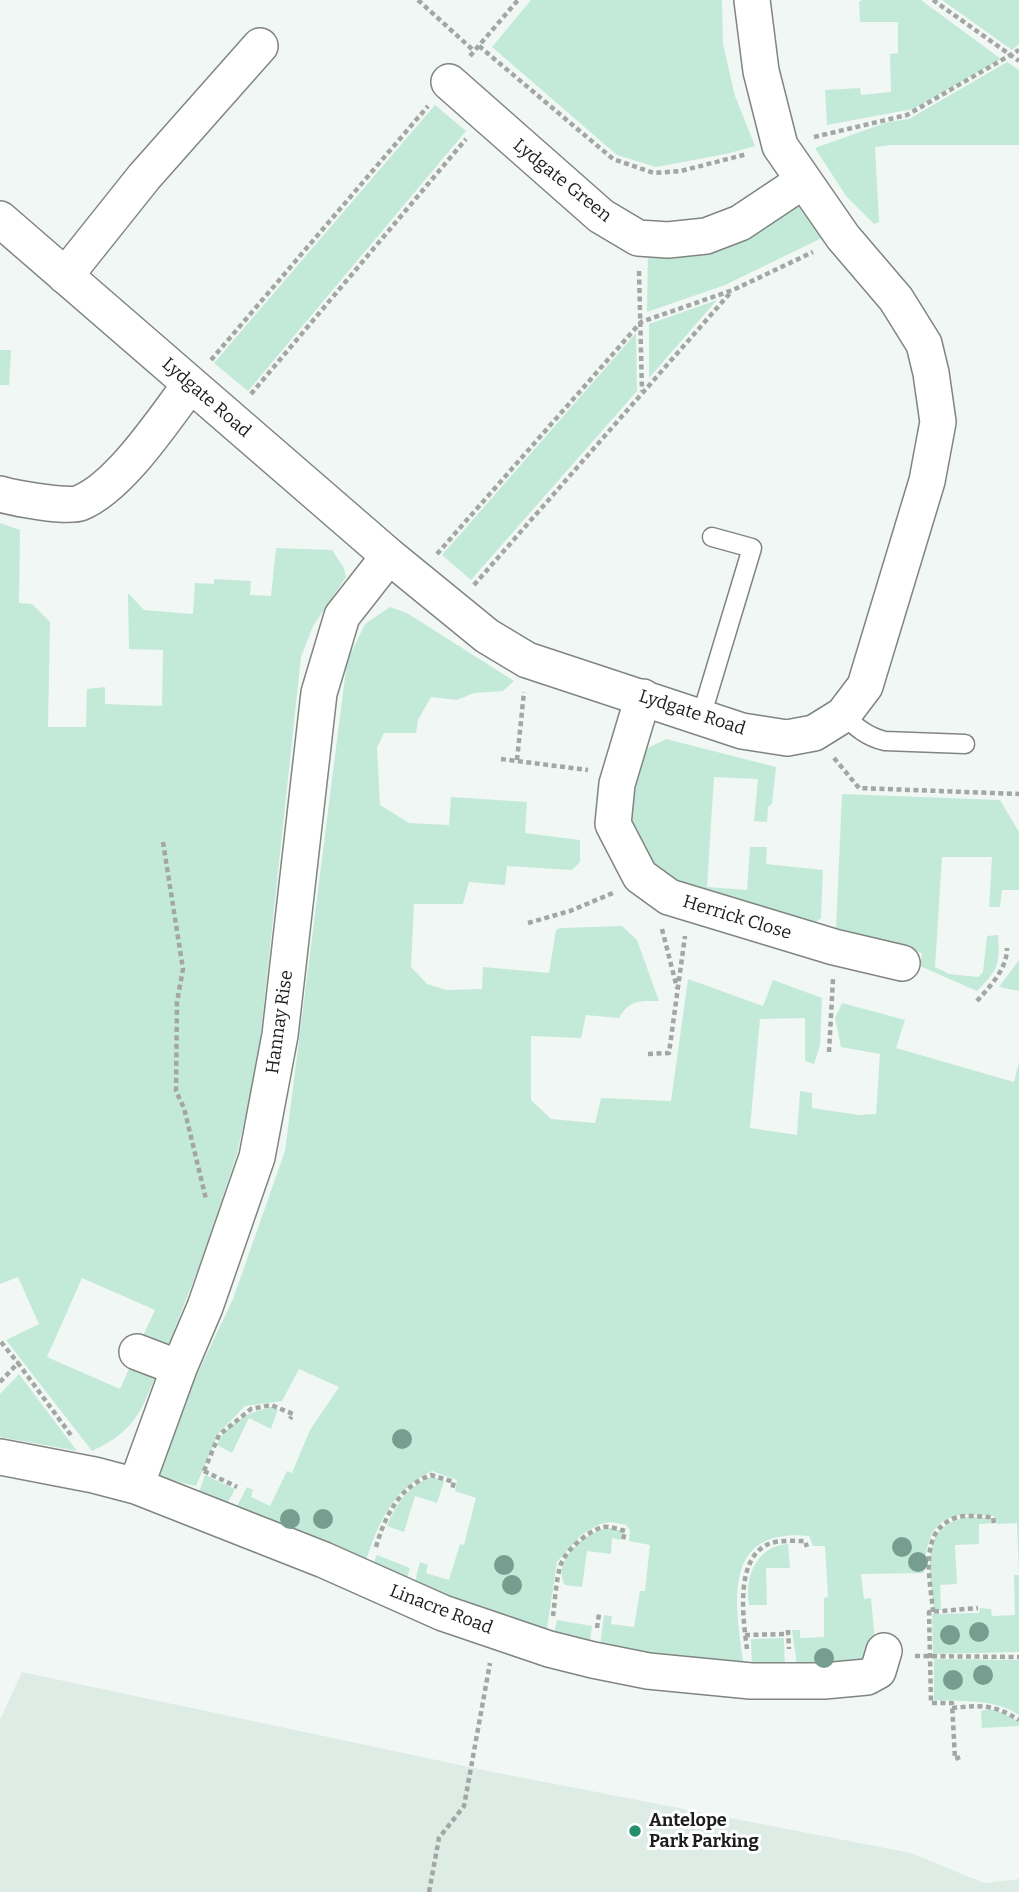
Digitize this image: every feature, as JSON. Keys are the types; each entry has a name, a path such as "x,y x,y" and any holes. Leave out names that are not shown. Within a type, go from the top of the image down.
{"street":[{"name":"Lydgate Road","path":"0,219 452,610 487,636 527,660 742,731 787,738 814,733 843,715 865,686 927,481 938,422 932,373 924,344 896,299 844,237 780,146 761,71 752,0"},
{"path":"65,276 144,177 260,46"},
{"name":"Lydgate Green","path":"449,82 485,117 601,216 638,237 668,240 706,236 740,223 803,181"},
{"path":"0,494 78,504 103,490 136,455 190,385"},
{"name":"Hannay Rise","path":"136,1486 179,1368 205,1307 257,1157 280,1035 319,693 342,616 389,556"},
{"path":"643,697 620,774 613,824 646,880"},
{"name":"Herrick Close","path":"646,880 669,897 689,904 834,947 902,963"},
{"path":"136,1352 179,1368"},
{"name":"Linacre Road","path":"0,1457 136,1486 324,1560 443,1613 576,1656 648,1671 751,1681 824,1681 867,1677 878,1671 884,1653"}],"lane":[{"path":"701,717 752,548 712,537"},
{"path":"843,715 874,739 965,744"}],"path":[{"path":"418,0 474,51"},
{"path":"190,385 518,0"},
{"path":"933,0 1019,61"},
{"path":"478,46 613,159 654,173 681,171 907,115 1019,50"},
{"path":"230,419 485,117"},
{"path":"638,237 642,392"},
{"path":"415,578 641,322 733,290 844,237"},
{"path":"452,610 733,290"},
{"path":"517,760 527,660"},
{"path":"814,733 859,788 1019,794"},
{"path":"501,759 620,774"},
{"path":"163,842 183,969 177,1002 177,1091 184,1108 209,1211"},
{"path":"528,923 606,898 646,880 678,992"},
{"path":"648,1054 669,1054 689,904"},
{"path":"830,1052 834,947"},
{"path":"977,1001 1000,971 1007,957 1007,947"},
{"path":"1,1342 85,1454 94,1475"},
{"path":"0,1382 18,1363"},
{"path":"204,1471 219,1435 251,1409 271,1405 293,1414 290,1419"},
{"path":"375,1551 389,1510 409,1488 431,1475 454,1482 452,1489"},
{"path":"933,1612 928,1555 937,1532 944,1524 962,1517 993,1517 994,1524"},
{"path":"553,1617 560,1563 571,1549 601,1527 625,1531 623,1541"},
{"path":"751,1681 743,1598 747,1568 758,1550 772,1543 805,1541 807,1547"},
{"path":"960,1757 955,1759 952,1703 931,1703 929,1612 978,1608"},
{"path":"429,1892 439,1838 464,1806 495,1631"},
{"path":"745,1635 788,1634"},
{"path":"884,1653 930,1657 1019,1657"},
{"path":"952,1708 980,1704 1006,1712 1019,1720"}],"shaded area":[{"path":"22,1672 488,1771 911,1853 984,1883 1019,1879 1019,1892 0,1892 0,1720"}],"green space":[{"path":"531,0 722,0 723,44 735,96 755,146 656,167 617,155 492,47"},
{"path":"921,0 1001,59 913,109 827,125 825,90 860,88 861,95 891,92 890,54 898,53 898,22 860,22 859,2"},
{"path":"942,0 1019,0 1019,44 1012,50"},
{"path":"1007,62 1019,70 1019,145 875,147 879,222 874,224 846,196 815,148 888,122 909,119"},
{"path":"435,105 466,131 248,391 214,363"},
{"path":"794,202 826,236 725,285 647,312 648,249"},
{"path":"717,300 649,378 649,324"},
{"path":"636,333 637,391 471,580 442,555"},
{"path":"0,350 11,350 9,385 0,385"},
{"path":"0,523 20,530 19,603 32,604 50,622 48,727 86,727 87,689 105,687 105,704 162,706 163,650 129,649 128,593 144,610 193,614 195,583 214,584 214,579 251,581 250,595 271,596 276,548 332,550 344,568 346,577 313,626 301,657 258,1060 237,1154 203,1256 166,1351 141,1340 155,1310 82,1278 47,1357 120,1389 132,1362 157,1373 134,1420 118,1436 92,1451 6,1340 39,1324 18,1277 0,1284"},
{"path":"390,607 407,613 514,681 503,691 474,693 457,700 431,697 418,720 416,733 384,733 377,748 380,805 409,823 449,825 451,797 527,802 525,833 580,840 580,862 572,870 507,866 505,885 469,882 463,904 414,904 411,967 427,984 446,990 482,989 483,967 549,973 556,930 560,928 622,926 637,940 659,1001 631,1004 619,1018 586,1015 581,1038 531,1036 531,1100 551,1119 595,1123 601,1098 671,1101 688,979 763,1006 773,980 822,998 820,1045 814,1064 805,1061 805,1018 760,1019 750,1128 797,1135 800,1091 812,1093 812,1108 859,1115 876,1114 880,1054 841,1047 835,1018 842,1003 905,1020 896,1048 1014,1082 1019,1062 1019,1575 1017,1523 997,1524 994,1516 977,1515 951,1517 941,1522 929,1541 924,1573 861,1574 864,1599 871,1598 876,1653 867,1663 798,1672 792,1630 800,1630 800,1638 824,1637 824,1598 828,1597 825,1546 813,1546 809,1536 779,1537 759,1545 746,1559 739,1578 737,1601 745,1674 599,1653 604,1615 612,1616 611,1624 634,1627 640,1591 645,1591 650,1545 629,1541 630,1530 626,1525 611,1522 600,1524 581,1535 557,1562 545,1642 412,1593 420,1562 428,1565 426,1573 449,1580 460,1544 464,1545 476,1498 455,1491 457,1480 432,1471 404,1490 386,1513 362,1572 233,1514 247,1487 253,1490 251,1497 270,1506 287,1471 292,1473 310,1430 339,1387 299,1369 282,1401 245,1406 218,1434 196,1486 149,1475 233,1299 285,1151 347,661 365,624"},
{"path":"666,739 776,767 767,822 754,821 758,779 714,777 707,887 747,890 750,847 767,847 766,864 823,870 821,918 808,929 673,893 625,829 646,749"},
{"path":"842,794 1000,800 1019,832 1019,890 1002,890 1000,907 989,907 992,857 942,857 935,967 949,974 978,977 983,972 987,936 998,935 999,953 996,966 977,991 920,966 922,953 836,928"},
{"path":"1019,960 1019,991 999,987"},
{"path":"19,1374 77,1451 0,1437 0,1394"},
{"path":"271,1407 278,1409 271,1429 249,1418 232,1453 217,1445 226,1430 239,1420"},
{"path":"205,1475 235,1489 222,1514 195,1503"},
{"path":"432,1477 444,1481 437,1503 415,1496 404,1532 387,1526 404,1496"},
{"path":"969,1517 989,1518 992,1523 979,1524 979,1544 955,1545 957,1584 940,1585 941,1610 934,1610 930,1566 934,1540 941,1529 952,1522"},
{"path":"609,1528 623,1531 620,1540 612,1538 611,1554 587,1551 582,1587 565,1585 562,1575 567,1557 582,1541 600,1530"},
{"path":"788,1544 790,1568 766,1568 767,1605 749,1605 749,1584 755,1564 768,1550"},
{"path":"377,1555 410,1568 403,1591 368,1576"},
{"path":"1014,1575 1019,1575 1019,1652 933,1654 932,1614 979,1613 980,1608 991,1609 992,1616 1015,1615"},
{"path":"557,1620 592,1626 588,1657 551,1647"},
{"path":"784,1638 785,1674 752,1675 751,1639"},
{"path":"934,1659 1019,1660 1019,1715 989,1703 934,1700"},
{"path":"990,1709 1019,1722 1019,1726 982,1728 981,1711"}],"place":[{"name":"Antelope Park Parking","path":"635,1831"}]}
